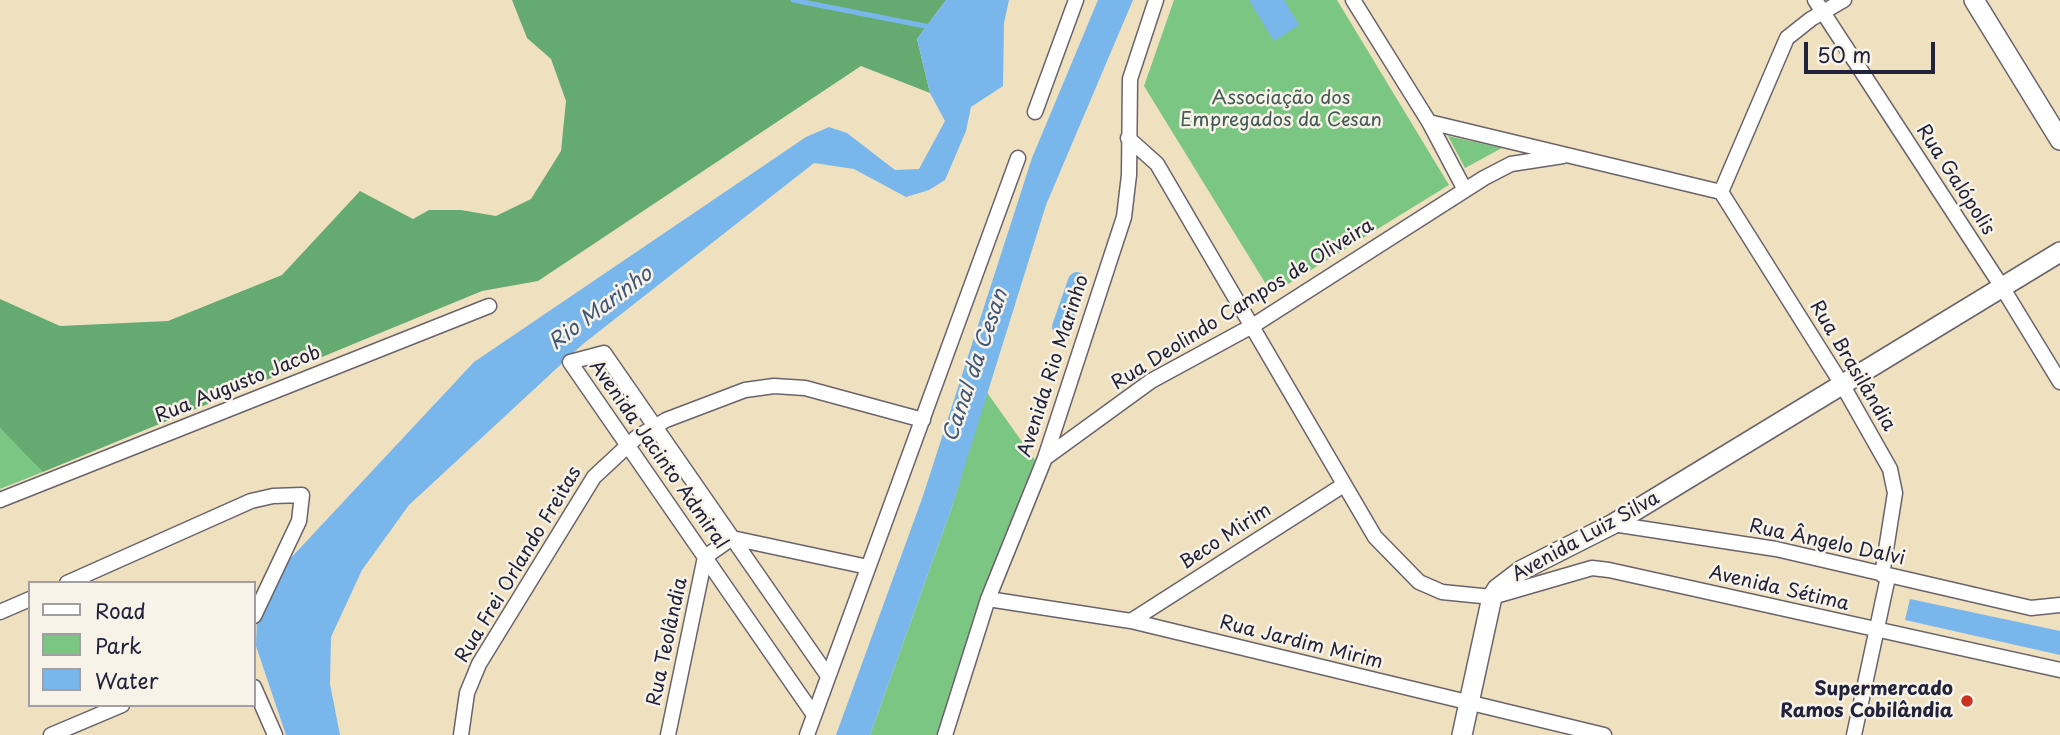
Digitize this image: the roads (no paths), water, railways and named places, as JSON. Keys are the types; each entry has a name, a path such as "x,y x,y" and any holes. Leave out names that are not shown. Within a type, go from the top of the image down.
{"street":[{"path":"1035,112 1076,0"},
{"name":"Avenida Rio Marinho","path":"945,735 988,599 1045,458 1124,218 1128,193 1130,79 1156,0"},
{"path":"1353,0 1429,122 1465,190"},
{"path":"1429,122 1721,192 1787,38 1819,6 1844,0"},
{"path":"1974,0 2060,140"},
{"name":"Rua Galópolis","path":"1819,6 2002,287 2060,382"},
{"path":"1128,138 1157,164 1254,325 1342,486 1375,537 1419,582 1442,592 1492,597 1462,735"},
{"name":"Rua Deolindo Campos de Oliveira","path":"1045,458 1151,381 1254,325 1465,190 1511,164 1563,156"},
{"path":"807,735 1018,158"},
{"name":"Rua Brasilândia","path":"1721,192 1843,386 1893,476 1895,494 1877,631 1854,735"},
{"name":"Avenida Luiz Silva","path":"1492,597 1497,589 1522,570 1613,524 2060,253"},
{"name":"Rua Augusto Jacob","path":"0,500 489,306"},
{"name":"Avenida Jacinto Admiral","path":"814,715 570,362 604,353 828,676"},
{"name":"Rua Frei Orlando Freitas","path":"461,735 467,694 479,664 594,477 628,444 656,425 745,390 774,386 805,388 923,420"},
{"name":"Beco Mirim","path":"1131,621 1342,486"},
{"path":"71,581 251,501 273,496 302,495 299,521 256,611"},
{"name":"Rua Ângelo Dalvi","path":"1613,524 1776,549 2060,614"},
{"path":"705,557 732,538 868,567"},
{"name":"Rua Teolândia","path":"668,735 705,557"},
{"name":"Avenida Sétima","path":"1492,597 1592,568 1609,570 2060,670"},
{"name":"Rua Jardim Mirim","path":"988,599 1131,621 1604,735"},
{"path":"0,612 28,600"},
{"name":"Rua Ângelo Dalvi","path":"2031,607 2060,605"},
{"path":"256,692 275,735"},
{"path":"51,735 117,707"}],"water":[{"name":"Rio Marinho","path":"946,0 1009,0 1004,23 1003,86 971,107 966,131 945,180 929,190 906,197 854,169 814,163 583,344 409,505 362,570 331,637 330,684 340,735 286,735 256,646 257,620 266,594 288,561 474,362 806,137 829,127 847,133 895,170 919,169 945,121 930,93 917,39"},
{"name":"Canal da Cesan","path":"1098,0 1133,0 1046,205 952,507 870,735 836,735 923,496 1032,158"},
{"path":"1249,0 1284,0 1299,25 1274,41"},
{"path":"1910,599 2060,631 2060,655 1905,620"}],"waterway":[{"path":"793,0 930,27"},
{"path":"1061,327 1077,281"}],"place":[{"name":"Supermercado Ramos Cobilândia","path":"1967,701"}],"park label":[{"name":"Associação dos Empregados da Cesan","path":"1281,110"}]}
